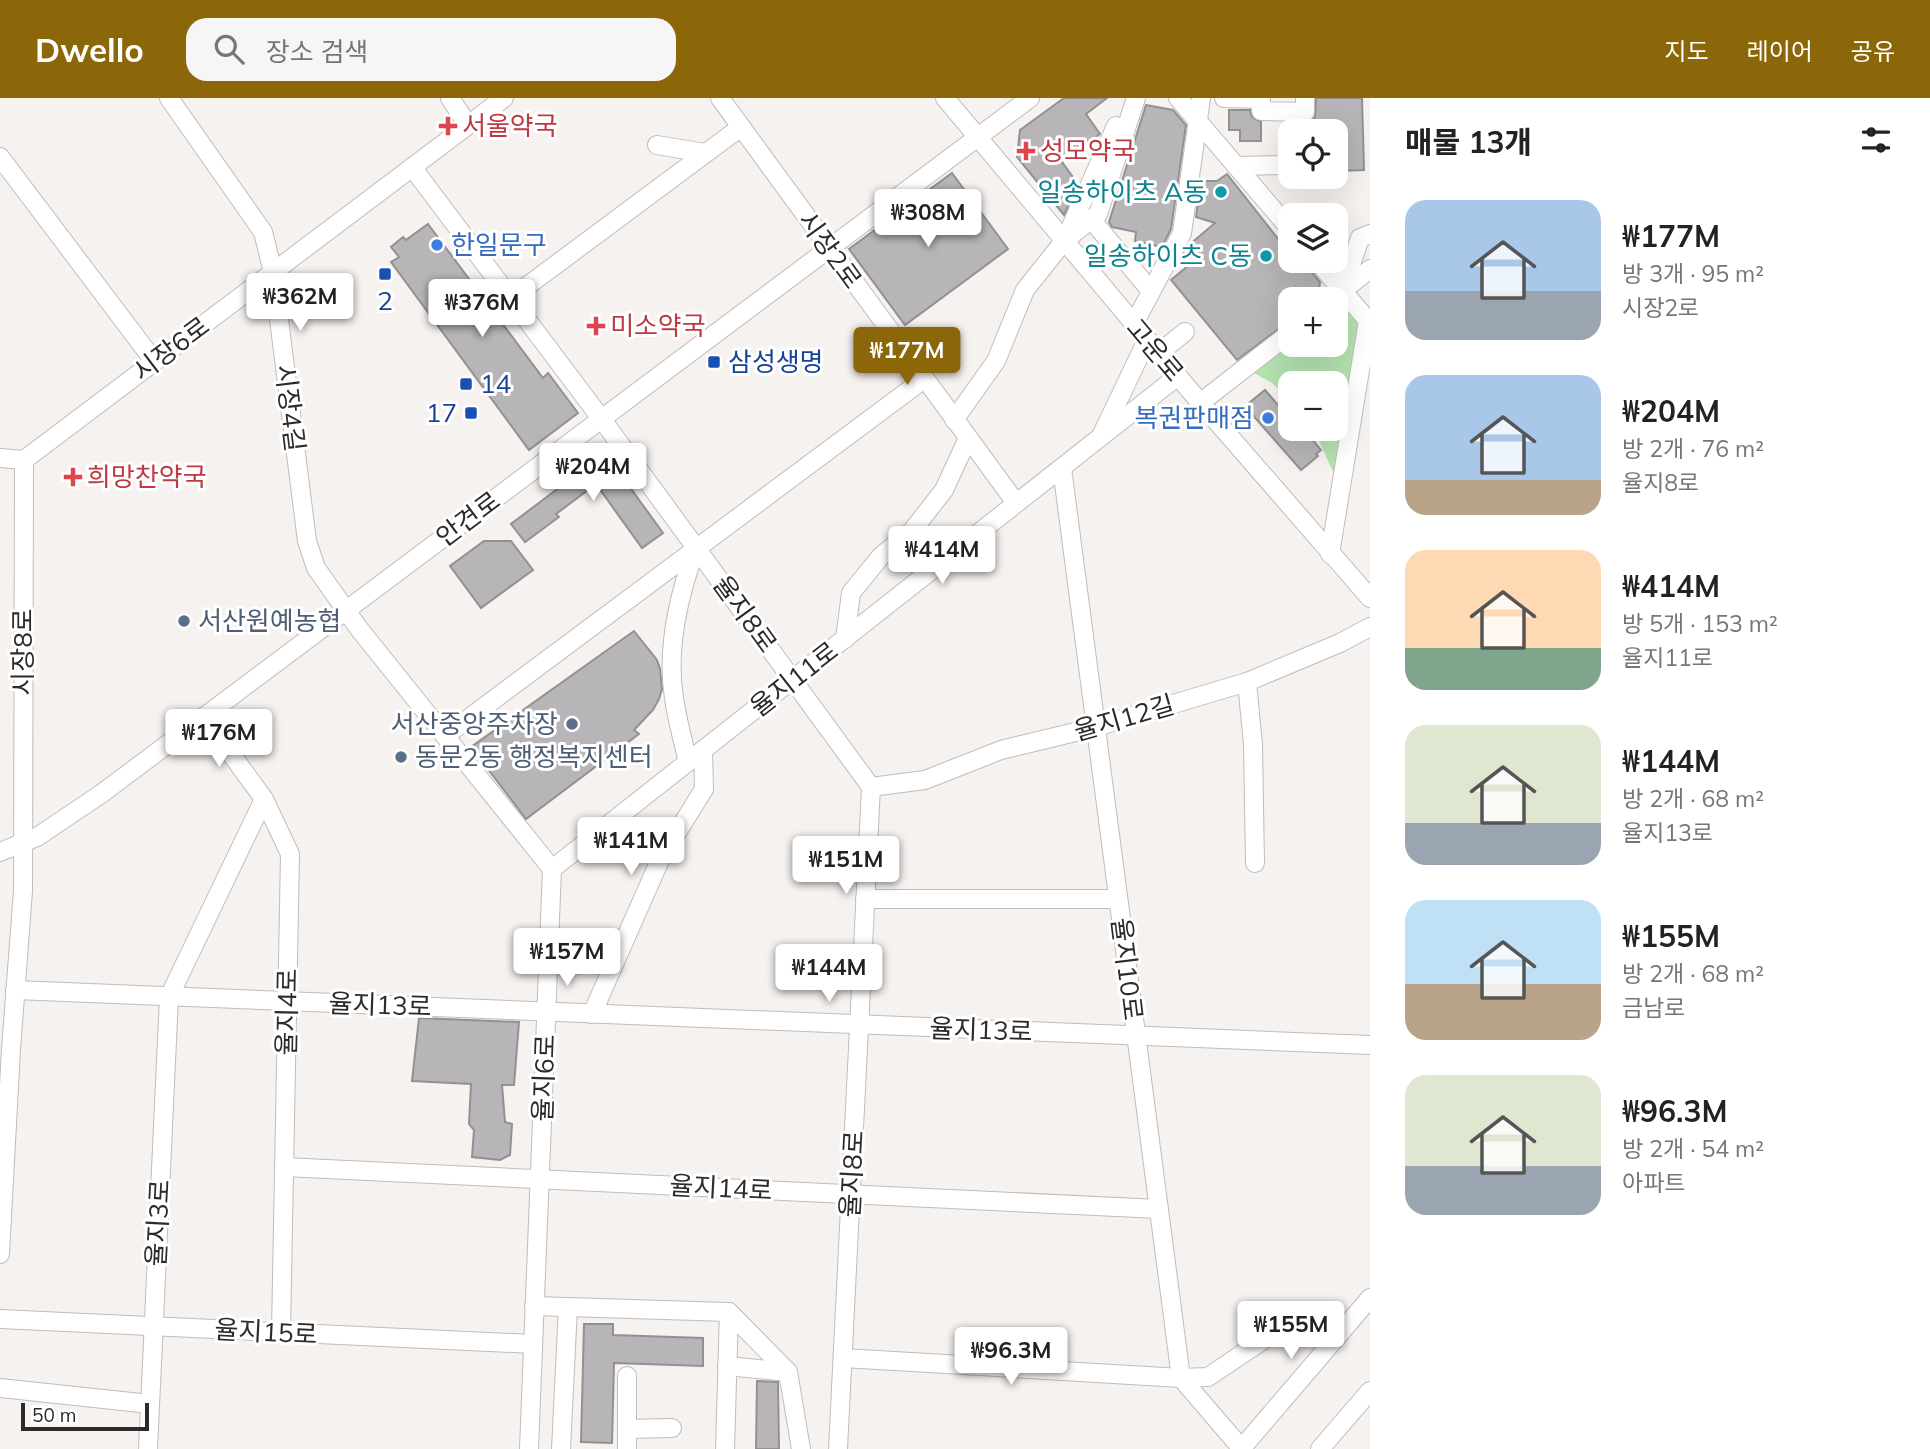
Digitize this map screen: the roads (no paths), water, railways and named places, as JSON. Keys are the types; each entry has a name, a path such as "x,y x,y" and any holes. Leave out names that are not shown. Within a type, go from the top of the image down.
{"street":[{"name":"시장4길","path":"169,98 262,232 273,272 309,551 316,568 346,611"},
{"path":"450,98 468,125"},
{"name":"시장6로","path":"24,460 504,98"},
{"name":"시장2로","path":"720,98 1016,503"},
{"name":"고운로","path":"945,98 1200,403 1370,598"},
{"name":"안견로","path":"0,852 23,844 63,821 1030,98"},
{"path":"1064,241 1128,98"},
{"path":"954,420 996,360 1025,290 1064,241 1098,214 1136,98"},
{"path":"1178,98 1278,215"},
{"path":"1134,324 1182,233 1201,98"},
{"path":"1224,98 1261,99 1261,111 1305,113 1305,98"},
{"path":"511,298 741,127"},
{"path":"657,145 705,153"},
{"path":"0,157 154,362"},
{"path":"1236,166 1278,165"},
{"name":"율지8로","path":"412,167 602,419 871,787 838,1449"},
{"path":"1091,219 1150,290"},
{"path":"1340,287 1360,238 1370,234"},
{"path":"1347,287 1370,269"},
{"path":"1330,554 1369,322 1348,304"},
{"path":"1101,437 1153,347 1185,332"},
{"path":"1200,403 1278,342"},
{"path":"845,639 1178,376"},
{"path":"445,736 924,379"},
{"name":"율지11로","path":"552,869 845,639 851,593 881,556 912,531 944,490 968,438"},
{"path":"0,458 24,460"},
{"name":"시장8로","path":"0,1254 23,891 24,460"},
{"name":"율지10로","path":"1062,468 1181,1378"},
{"path":"688,762 673,695 673,652 684,580 696,548"},
{"path":"346,611 552,869"},
{"name":"율지12길","path":"871,787 925,780 1001,750 1096,727 1247,682 1331,647 1370,627"},
{"path":"1247,682 1252,745 1255,863"},
{"name":"율지4로","path":"204,717 264,799 290,853 281,1332"},
{"path":"592,1014 660,860 704,789 703,750"},
{"path":"169,996 264,799"},
{"name":"율지6로","path":"529,1449 552,869"},
{"path":"865,899 1118,899"},
{"name":"율지13로","path":"15,990 1370,1045"},
{"name":"율지3로","path":"148,1449 169,996"},
{"name":"율지14로","path":"284,1167 1159,1209"},
{"path":"1181,1378 1241,1449 1370,1298"},
{"path":"534,1306 729,1312 789,1372 801,1449"},
{"path":"561,1449 568,1307"},
{"path":"725,1449 729,1312"},
{"path":"843,1358 1181,1378 1208,1377 1305,1312"},
{"name":"율지15로","path":"0,1319 533,1344"},
{"path":"727,1366 789,1372"},
{"path":"627,1376 627,1449"},
{"path":"0,1388 150,1404"},
{"path":"1320,1449 1370,1391"},
{"path":"627,1429 672,1428"}],"place":[{"name":"서울약국","path":"448,126"},
{"name":"성모약국","path":"1026,151"},
{"name":"일송하이츠 A동","path":"1221,192"},
{"name":"한일문구","path":"437,245"},
{"name":"일송하이츠 C동","path":"1266,256"},
{"name":"2","path":"385,274"},
{"name":"미소약국","path":"596,326"},
{"name":"삼성생명","path":"714,362"},
{"name":"14","path":"466,384"},
{"name":"17","path":"471,413"},
{"name":"복권판매점","path":"1268,418"},
{"name":"희망찬약국","path":"73,477"},
{"name":"서산원예농협","path":"184,621"},
{"name":"서산중앙주차장","path":"572,724"},
{"name":"동문2동 행정복지센터","path":"401,757"}]}
